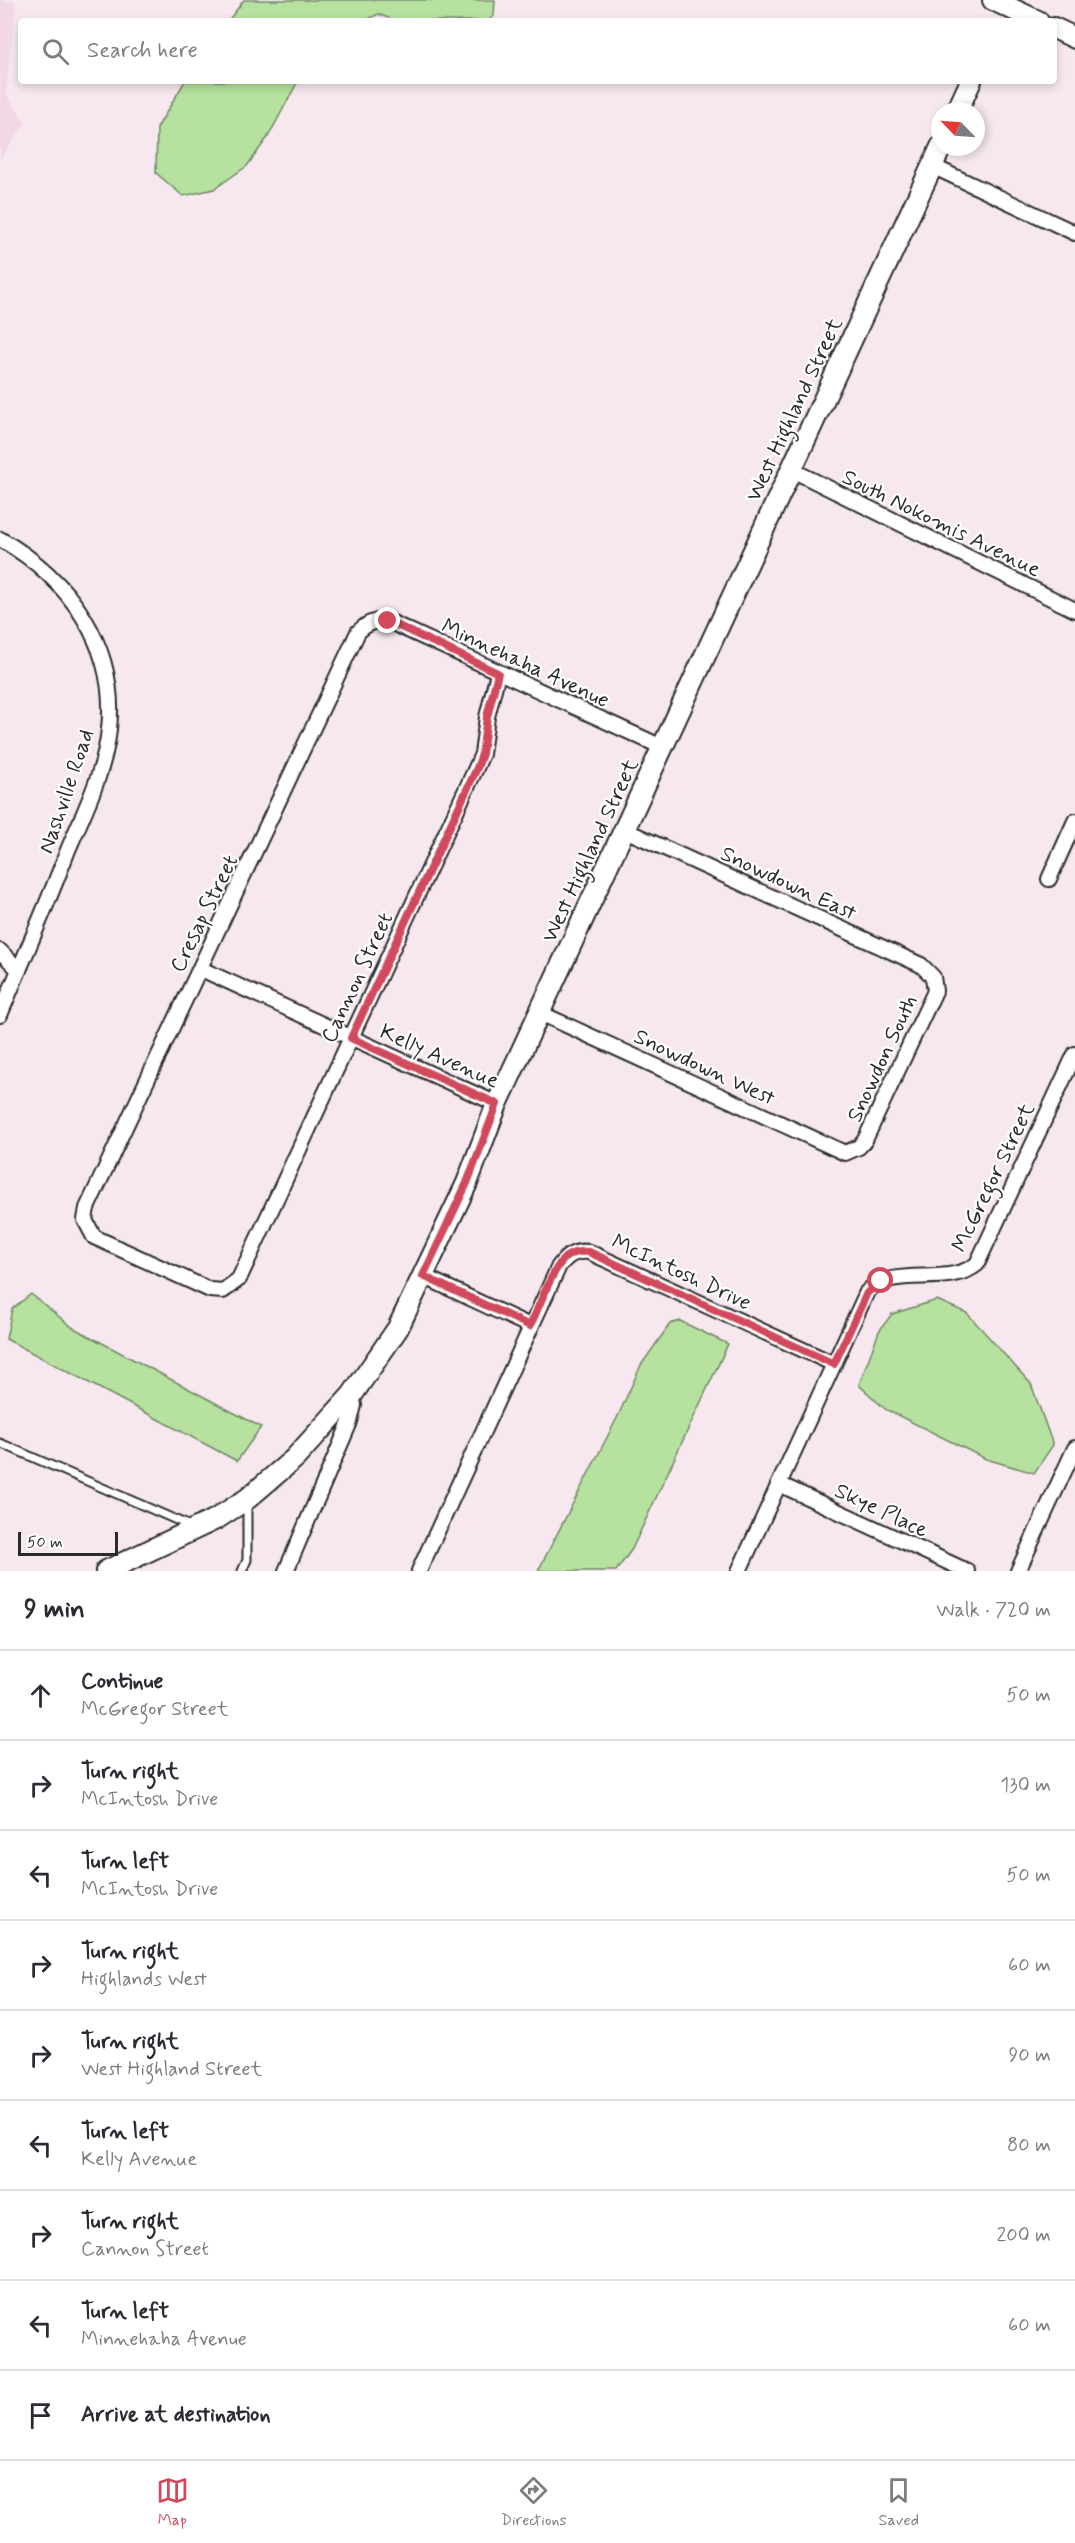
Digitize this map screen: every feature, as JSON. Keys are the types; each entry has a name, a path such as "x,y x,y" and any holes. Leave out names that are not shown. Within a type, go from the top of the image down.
{"street":[{"path":"1002,7 1030,18"},
{"path":"1057,29 1075,38"},
{"path":"961,102 970,84"},
{"name":"West Highland Street","path":"286,1571 350,1422 354,1405 352,1395 398,1328 467,1183 497,1104 937,156"},
{"path":"932,166 1075,233"},
{"name":"South Nokomis Avenue","path":"792,470 1075,610"},
{"name":"Nashville Road","path":"0,539 31,558 55,579 77,607 93,635 104,667 110,705 109,730 100,766 41,921 0,1015"},
{"name":"Minnehaha Avenue","path":"372,622 388,621 662,747"},
{"name":"Cresap Street","path":"227,1289 210,1290 94,1237 85,1220 87,1208 358,632 372,622"},
{"name":"Cannon Street","path":"227,1289 239,1279 477,768 482,754 487,717 498,673"},
{"path":"1049,879 1075,822"},
{"name":"Snowdown East","path":"625,830 921,965 933,977"},
{"path":"0,951 19,970"},
{"name":"Kelly Avenue","path":"201,969 497,1104"},
{"name":"Snowdon South","path":"853,1151 865,1140 935,991 933,977"},
{"name":"Snowdown West","path":"540,1013 838,1151 845,1153 853,1151"},
{"name":"McGregor Street","path":"739,1571 867,1293 881,1281 964,1271 977,1264 1075,1054"},
{"name":"McIntosh Drive","path":"419,1571 559,1266 566,1257 573,1253 589,1252 834,1364"},
{"path":"423,1276 530,1326"},
{"path":"106,1571 196,1529 247,1499 295,1458 352,1395"},
{"path":"1018,1571 1075,1448"},
{"name":"Skye Place","path":"779,1484 967,1571"}],"lane":[{"path":"0,1443 196,1529"},
{"path":"242,1571 247,1560 247,1499"}],"shaded area":[{"path":"0,0 16,2 6,93 26,123 0,159"}],"green space":[{"path":"244,0 495,0 494,16 492,18 388,18 378,14 371,18 230,18"},
{"path":"183,84 296,84 268,137 247,166 214,189 183,196 156,173 157,128"},
{"path":"31,1294 72,1327 261,1427 237,1461 6,1339 12,1309"},
{"path":"937,1300 967,1313 1031,1384 1053,1445 1034,1473 986,1459 885,1409 859,1385 879,1331 892,1314"},
{"path":"680,1321 728,1344 632,1549 616,1571 538,1571 617,1418 641,1365 670,1324"}],"route":[{"path":"388,621 498,673 487,717 482,754 477,768 351,1038 497,1104 467,1183 423,1276 530,1326 559,1266 566,1257 581,1251 589,1252 834,1364 867,1293 881,1281"}]}
